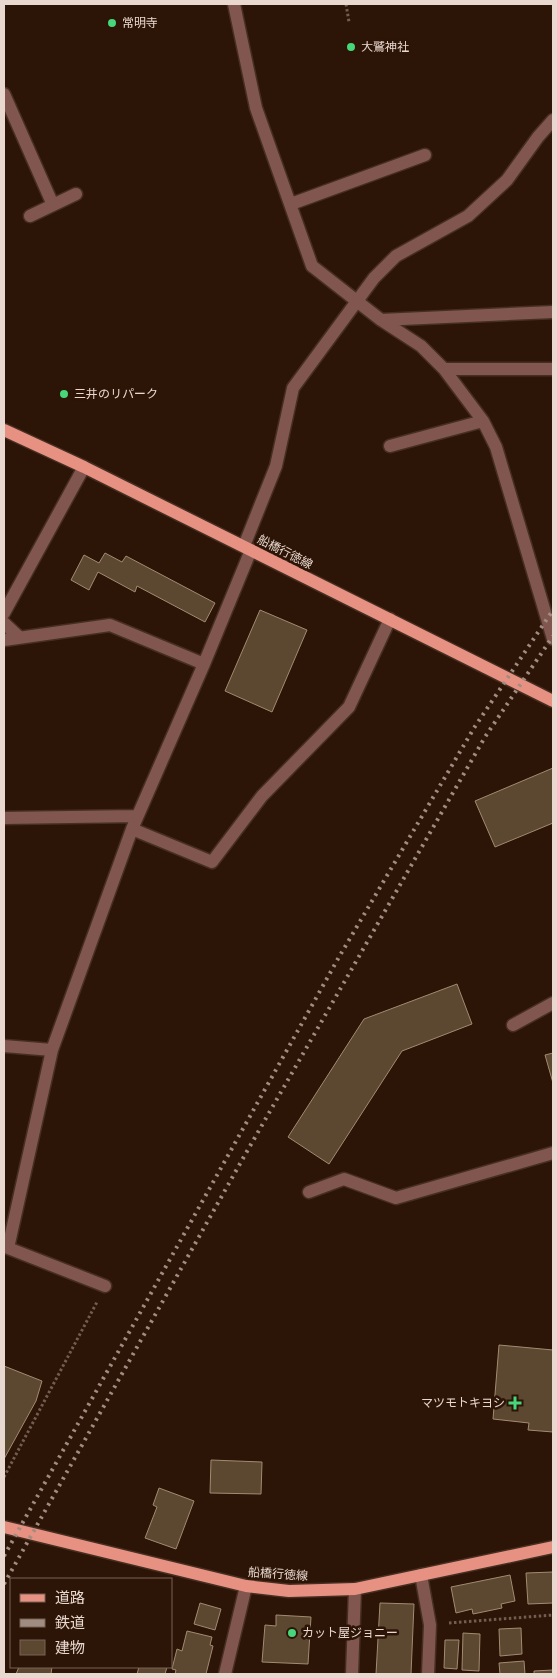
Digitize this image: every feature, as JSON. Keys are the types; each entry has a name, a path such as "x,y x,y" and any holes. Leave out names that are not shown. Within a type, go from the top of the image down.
{"main road":[{"name":"船橋行徳線","path":"4,430 84,467 553,701"},
{"name":"船橋行徳線","path":"4,1527 246,1586 289,1591 355,1589 553,1547"}],"street":[{"path":"234,4 256,108 312,266 381,320 421,346 444,369 483,421 496,447 553,639"},
{"path":"4,94 53,205"},
{"path":"105,1286 8,1248 52,1050 137,816 204,664 247,548 276,466 293,388 374,278 396,256 468,216 507,180 538,137 553,120"},
{"path":"291,204 425,155"},
{"path":"30,216 76,194"},
{"path":"381,320 553,312"},
{"path":"444,369 553,369"},
{"path":"390,446 483,421"},
{"path":"4,613 84,467"},
{"path":"132,829 212,862 262,796 349,708 390,620"},
{"path":"4,623 19,637"},
{"path":"4,640 110,625 204,664"},
{"path":"4,818 137,816"},
{"path":"513,1025 553,1002"},
{"path":"4,1046 52,1050"},
{"path":"309,1192 344,1179 396,1198 553,1153"},
{"path":"421,1575 430,1625 428,1674"},
{"path":"225,1674 246,1586"},
{"path":"352,1674 355,1589"}],"path":[{"path":"346,4 349,22"},
{"path":"4,1477 105,1286"},
{"path":"430,1625 553,1615"}],"building":[{"path":"105,553 122,562 126,556 215,603 205,622 137,586 135,592 98,572 89,590 71,580 84,555 99,563"},
{"path":"260,610 307,630 272,712 225,691"},
{"path":"553,768 553,823 495,847 475,801"},
{"path":"457,984 472,1024 402,1051 329,1164 288,1137 364,1019"},
{"path":"553,1053 553,1083 545,1055"},
{"path":"499,1345 553,1350 553,1432 528,1430 529,1423 493,1419"},
{"path":"4,1366 42,1381 36,1401 4,1459"},
{"path":"211,1460 262,1462 261,1494 210,1493"},
{"path":"159,1488 194,1501 176,1549 145,1538 157,1507 153,1505"},
{"path":"553,1572 553,1603 528,1604 526,1573"},
{"path":"510,1575 515,1601 501,1604 502,1608 473,1614 472,1609 456,1613 451,1587"},
{"path":"200,1603 221,1609 215,1630 194,1624"},
{"path":"380,1603 414,1604 411,1674 376,1674"},
{"path":"276,1615 311,1617 308,1664 262,1662 265,1625 276,1626"},
{"path":"521,1628 522,1654 500,1656 499,1629"},
{"path":"187,1631 212,1637 210,1645 213,1646 206,1674 175,1674 176,1670 172,1669 177,1649 182,1651"},
{"path":"463,1633 480,1634 479,1671 462,1670"},
{"path":"445,1640 459,1640 457,1669 444,1668"},
{"path":"524,1661 525,1674 500,1674 499,1663"},
{"path":"19,1668 52,1668 51,1674 16,1674"},
{"path":"139,1668 167,1668 165,1674 137,1674"},
{"path":"553,1670 553,1674 534,1674 534,1671"}],"railway":[{"path":"4,1556 339,957 474,728 553,610"},
{"path":"4,1584 246,1153 485,737 553,636"}],"place":[{"name":"常明寺","path":"112,23"},
{"name":"大鷲神社","path":"351,47"},
{"name":"三井のリパーク","path":"64,394"},
{"name":"マツモトキヨシ","path":"515,1403"},
{"name":"カット屋ジョニー","path":"292,1633"}]}
